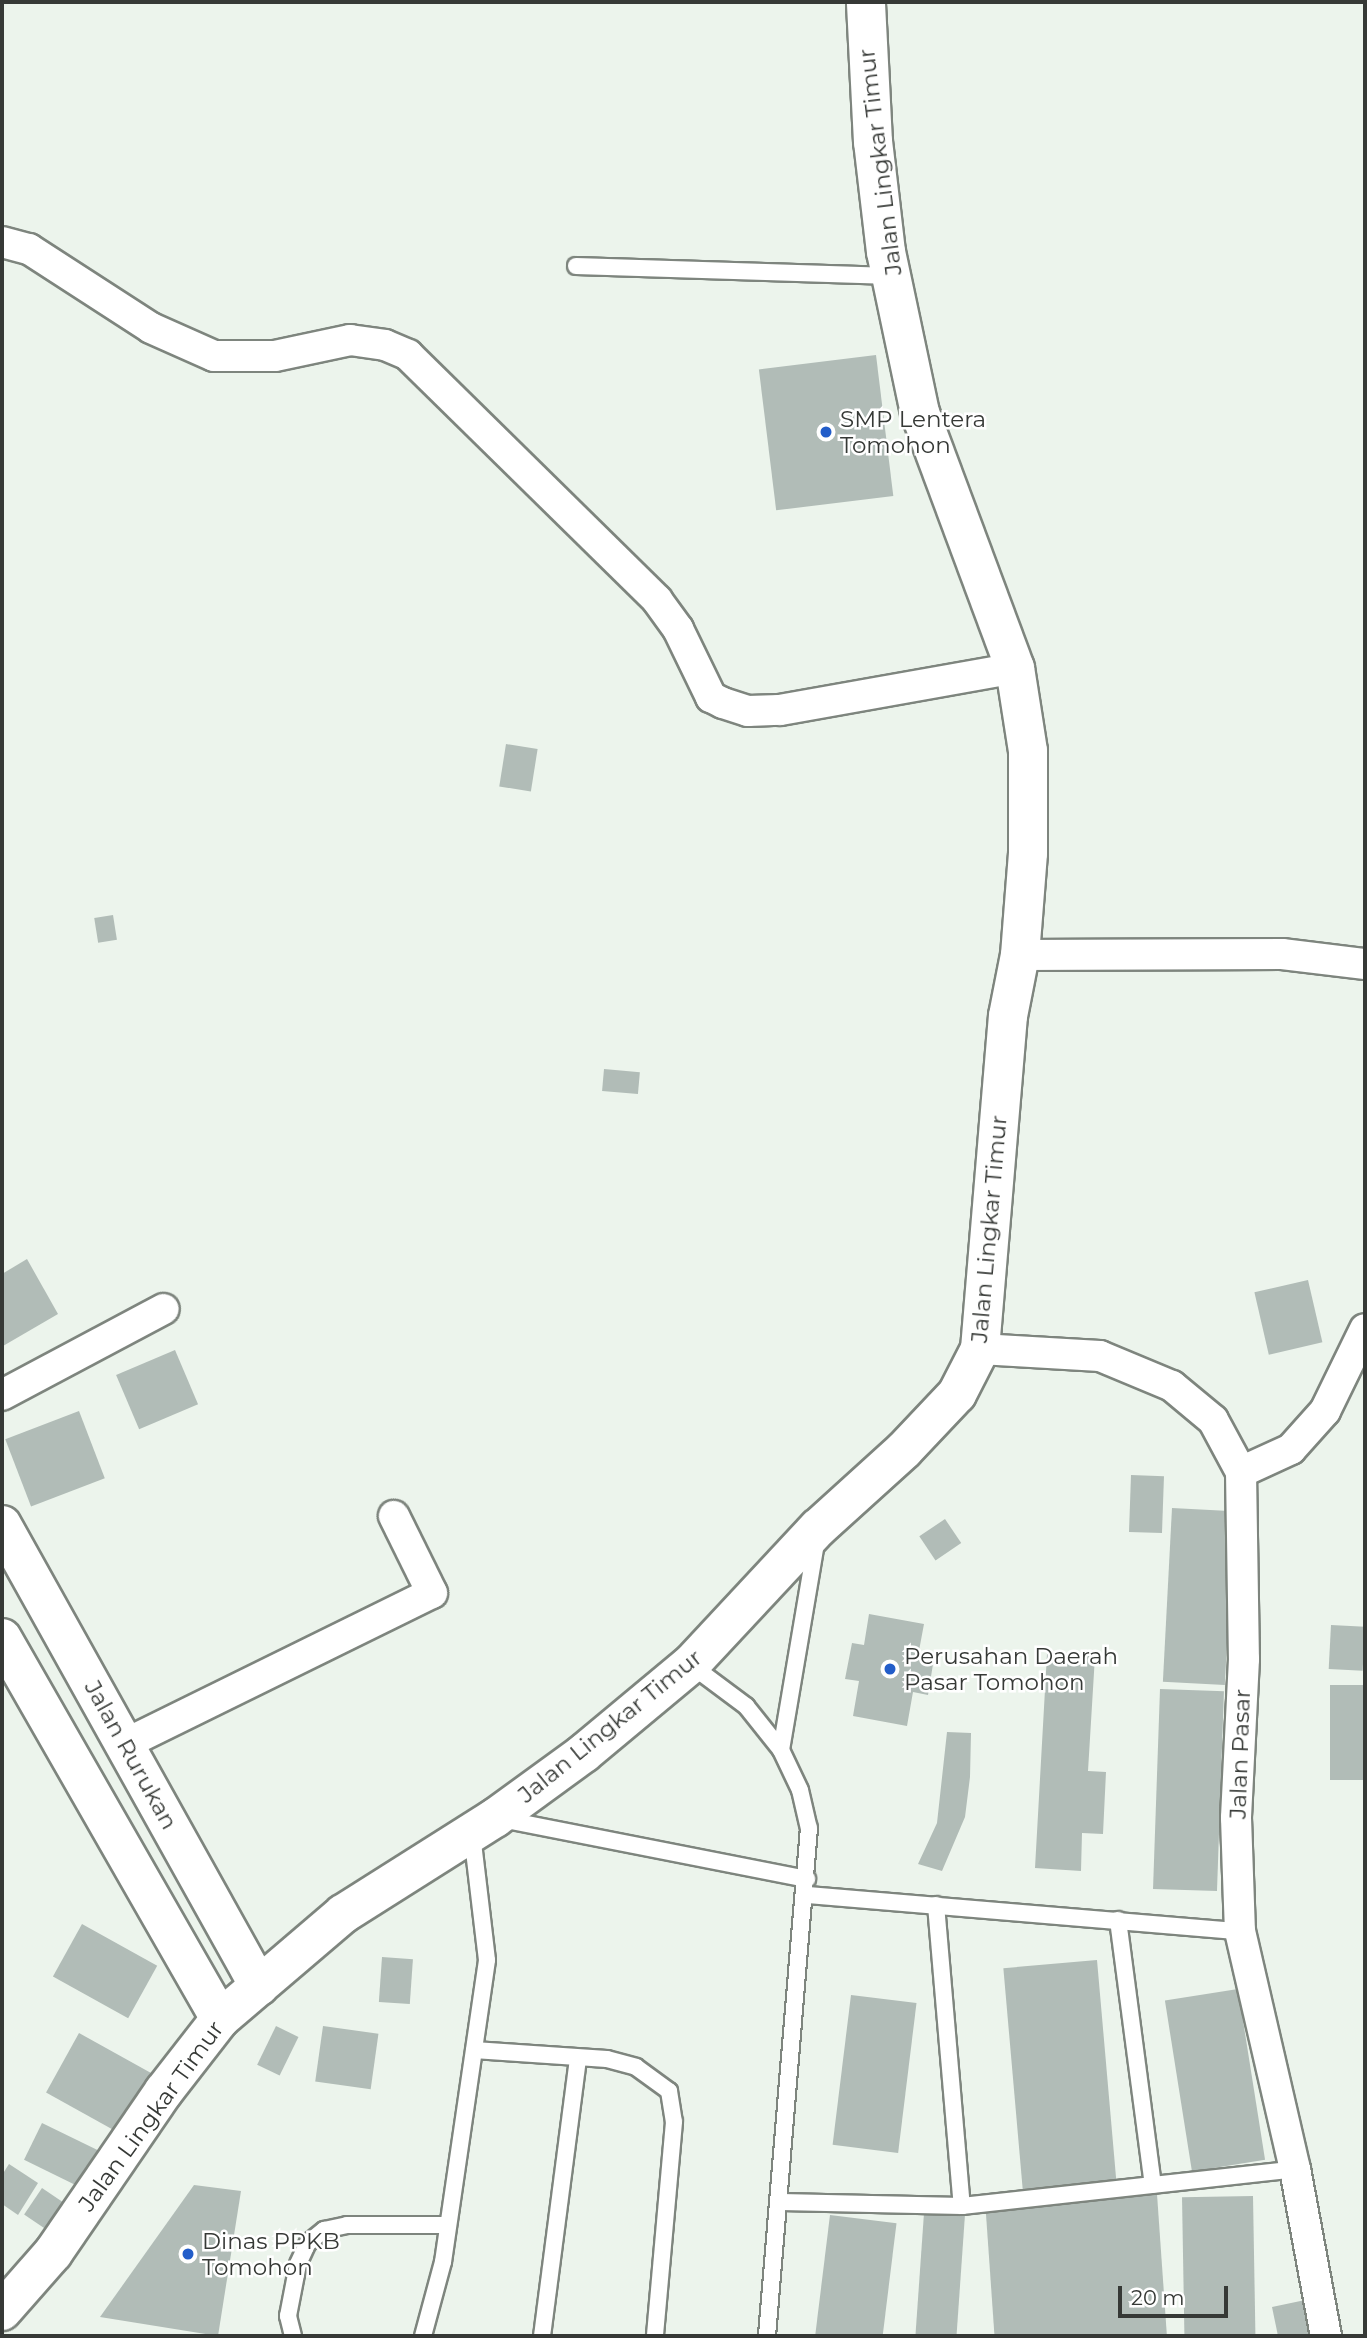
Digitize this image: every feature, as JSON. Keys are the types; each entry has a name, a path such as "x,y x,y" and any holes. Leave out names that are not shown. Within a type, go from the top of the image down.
{"main road":[{"name":"Jalan Lingkar Timur","path":"2,2311 53,2253 164,2091 220,2019 343,1914 484,1826 584,1753 691,1664 818,1528 957,1394 980,1349 1008,1016 1020,955 1028,853 1028,751 1015,668 920,413 891,276 873,142 866,2"},
{"name":"Jalan Rurukan","path":"2,1525 259,1986"},
{"path":"2,1638 220,2019"}],"street":[{"path":"2,242 29,249 151,328 214,356 275,356 350,340 386,345 408,355 657,600 678,629 705,687 723,703 748,711 780,710 1015,668"},
{"path":"1020,955 1282,954 1365,964"},
{"path":"2,1395 164,1309"},
{"path":"1241,1472 1291,1449 1325,1411 1365,1329"},
{"name":"Jalan Pasar","path":"980,1349 1100,1356 1172,1386 1213,1420 1241,1472 1244,1658 1236,1818 1240,1931 1295,2169 1326,2336"},
{"path":"125,1744 432,1593 394,1516"}],"lane":[{"path":"576,266 891,276"},
{"path":"781,1750 818,1528"},
{"path":"691,1664 746,1706 781,1750 800,1790 809,1828 807,1887 781,2202 767,2336"},
{"path":"423,2336 449,2225 487,1960 484,1826 807,1887 936,1905 1240,1931"},
{"path":"936,1905 962,2206"},
{"path":"1118,1920 1153,2185"},
{"path":"474,2050 578,2058 636,2067 669,2091 673,2104 655,2336"},
{"path":"542,2336 578,2058"},
{"path":"781,2202 962,2206 1295,2169"},
{"path":"293,2336 288,2316 298,2264 308,2243 324,2230 347,2224 449,2225"}],"building":[{"name":"SMP Lentera Tomohon","path":"876,355 893,496 776,510 759,369"},
{"path":"506,744 538,749 531,791 499,786"},
{"path":"113,915 117,940 98,943 94,918"},
{"path":"604,1069 640,1072 638,1094 602,1091"},
{"path":"27,1259 58,1314 3,1346 2,1274"},
{"path":"1308,1280 1322,1342 1269,1355 1254,1292"},
{"path":"175,1350 198,1404 139,1429 116,1375"},
{"path":"79,1411 105,1478 31,1507 5,1439"},
{"path":"1131,1475 1164,1476 1162,1533 1129,1532"},
{"path":"1172,1508 1234,1511 1225,1685 1163,1682"},
{"path":"945,1519 961,1543 936,1560 919,1536"},
{"name":"Perusahan Daerah Pasar Tomohon","path":"869,1614 924,1624 918,1656 934,1658 928,1695 913,1692 907,1726 853,1716 859,1681 845,1679 852,1643 864,1645"},
{"path":"1331,1625 1365,1627 1363,1671 1329,1669"},
{"path":"1047,1654 1095,1656 1088,1771 1106,1772 1103,1834 1082,1833 1081,1871 1035,1868"},
{"path":"1330,1685 1365,1685 1365,1780 1330,1780"},
{"path":"1160,1689 1224,1691 1217,1891 1153,1889"},
{"path":"947,1732 971,1733 970,1777 965,1817 942,1871 918,1864 937,1823"},
{"path":"82,1924 157,1966 128,2018 53,1976"},
{"path":"382,1957 413,1959 410,2004 379,2002"},
{"path":"1097,1960 1116,2181 1023,2189 1003,1968"},
{"path":"1238,1989 1265,2160 1192,2171 1165,2001"},
{"path":"851,1995 917,2003 898,2153 833,2145"},
{"path":"276,2026 298,2037 280,2076 257,2065"},
{"path":"323,2026 378,2034 371,2089 315,2081"},
{"path":"79,2033 155,2075 122,2135 46,2092"},
{"path":"42,2123 107,2155 89,2191 24,2160"},
{"path":"9,2164 38,2183 18,2215 2,2204 2,2175"},
{"name":"Dinas PPKB Tomohon","path":"194,2185 241,2191 218,2336 100,2317"},
{"path":"42,2188 76,2211 58,2237 24,2215"},
{"path":"1157,2194 1167,2336 995,2336 985,2206"},
{"path":"1253,2196 1255,2336 1184,2336 1182,2197"},
{"path":"924,2213 965,2216 956,2336 915,2336"},
{"path":"830,2215 897,2223 883,2336 815,2336"},
{"path":"1310,2299 1318,2336 1278,2336 1272,2307"}],"place":[{"name":"SMP Lentera Tomohon","path":"826,432"},
{"name":"Perusahan Daerah Pasar Tomohon","path":"890,1669"},
{"name":"Dinas PPKB Tomohon","path":"188,2254"}]}
